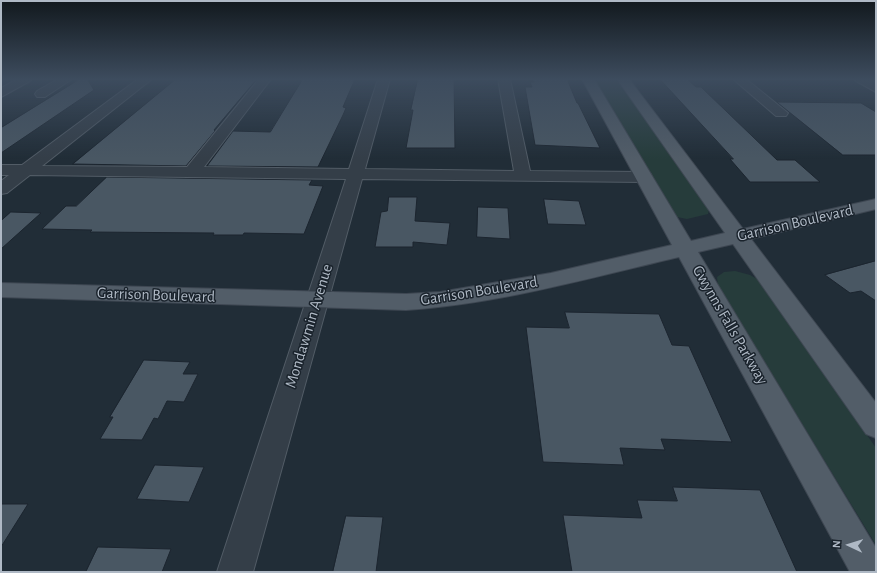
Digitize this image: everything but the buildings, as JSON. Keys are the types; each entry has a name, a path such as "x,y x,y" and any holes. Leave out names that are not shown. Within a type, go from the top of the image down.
{"main road":[{"name":"Gwynns Falls Parkway","path":"603,106 870,572"},
{"path":"643,106 876,425"},
{"name":"Garrison Boulevard","path":"1,290 406,302 448,299 551,280 685,247 876,204"}],"street":[{"path":"1,189 111,106"},
{"path":"192,172 244,106"},
{"name":"Mondawmin Avenue","path":"235,572 376,106"},
{"path":"509,106 523,175"},
{"path":"772,106 781,113"},
{"path":"1,170 644,177"}],"green space":[{"path":"610,106 636,106 709,210 708,214 687,219 677,217"},
{"path":"735,271 750,275 759,280 876,448 876,545 718,286 717,277 724,272"}]}
